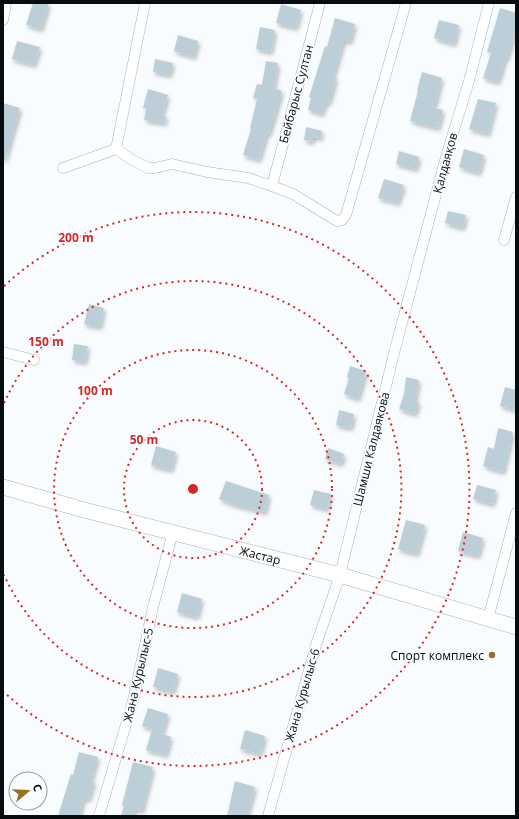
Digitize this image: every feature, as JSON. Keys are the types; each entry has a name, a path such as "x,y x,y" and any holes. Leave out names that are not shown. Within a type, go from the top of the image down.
{"street":[{"path":"3,20 6,3"},
{"path":"116,149 145,3"},
{"name":"Бейбарыс Султан","path":"272,186 320,3"},
{"path":"116,149 148,168 172,164 207,172 248,178 293,194 337,220 342,220 346,215 406,3"},
{"name":"Қалдаяқов","path":"402,324 447,152 469,81 489,3"},
{"path":"63,168 116,149"},
{"path":"504,240 516,197"},
{"name":"Шамши Калдаякова","path":"340,575 402,324"},
{"path":"3,352 34,360"},
{"name":"Жастар","path":"3,487 84,510 340,575 516,627"},
{"path":"488,619 516,513"},
{"name":"Жана Курылыс-5","path":"98,816 134,697 153,607 173,532"},
{"name":"Жана Курылыс-6","path":"268,816 316,645 340,575"}],"building":[{"path":"33,3 49,3 41,29 26,25"},
{"path":"281,4 301,10 296,28 276,23"},
{"path":"500,8 516,13 516,32 498,82 483,78 491,53 487,52"},
{"path":"335,18 355,24 350,42 344,40 333,77 336,78 329,103 326,102 322,114 308,110 311,98 309,97 325,46 327,47"},
{"path":"439,20 459,25 454,44 434,38"},
{"path":"260,27 275,30 271,52 256,49"},
{"path":"178,35 198,41 194,57 174,51"},
{"path":"17,41 40,47 34,65 12,59"},
{"path":"155,59 173,63 170,75 153,72"},
{"path":"266,61 278,63 274,88 282,91 269,134 267,133 259,160 243,155 251,129 257,99 253,98 257,84 262,85"},
{"path":"422,72 442,78 434,108 443,110 438,128 410,121"},
{"path":"148,89 168,95 162,115 166,116 165,123 144,120 146,108 143,108"},
{"path":"478,99 496,103 488,134 469,129"},
{"path":"3,103 20,108 5,160 3,160"},
{"path":"306,127 322,131 321,138 313,137 312,142 304,140"},
{"path":"464,149 484,155 479,173 459,167"},
{"path":"399,151 419,157 416,169 396,164"},
{"path":"384,179 404,185 398,203 378,198"},
{"path":"448,211 466,215 463,228 445,223"},
{"path":"89,304 104,308 100,327 84,324"},
{"path":"74,344 88,346 85,362 72,360"},
{"path":"350,366 366,371 358,399 344,394 349,378 347,377"},
{"path":"406,377 419,380 415,401 419,402 415,414 399,409 404,394"},
{"path":"505,387 516,390 516,410 500,406"},
{"path":"339,410 354,414 351,428 336,425"},
{"path":"498,428 513,432 503,472 483,466 488,447 494,449"},
{"path":"156,446 176,452 171,470 151,465"},
{"path":"328,448 344,454 341,464 325,459"},
{"path":"226,481 269,495 265,512 235,505 219,499"},
{"path":"477,485 496,490 493,504 473,499"},
{"path":"314,490 331,494 327,509 310,505"},
{"path":"406,520 425,525 417,554 398,549"},
{"path":"463,532 483,538 478,556 458,551"},
{"path":"182,593 202,599 197,617 177,612"},
{"path":"158,668 178,674 173,692 153,687"},
{"path":"148,708 168,714 162,734 171,737 166,755 146,750 152,729 142,726"},
{"path":"245,730 265,736 260,754 240,749"},
{"path":"79,752 98,757 91,780 94,781 89,799 84,798 79,816 58,816 71,774 73,775"},
{"path":"133,762 153,767 142,811 135,809 133,816 121,816 124,806 122,805"},
{"path":"235,781 255,787 247,816 227,816"}],"place":[{"name":"Спорт комплекс","path":"492,655"}]}
